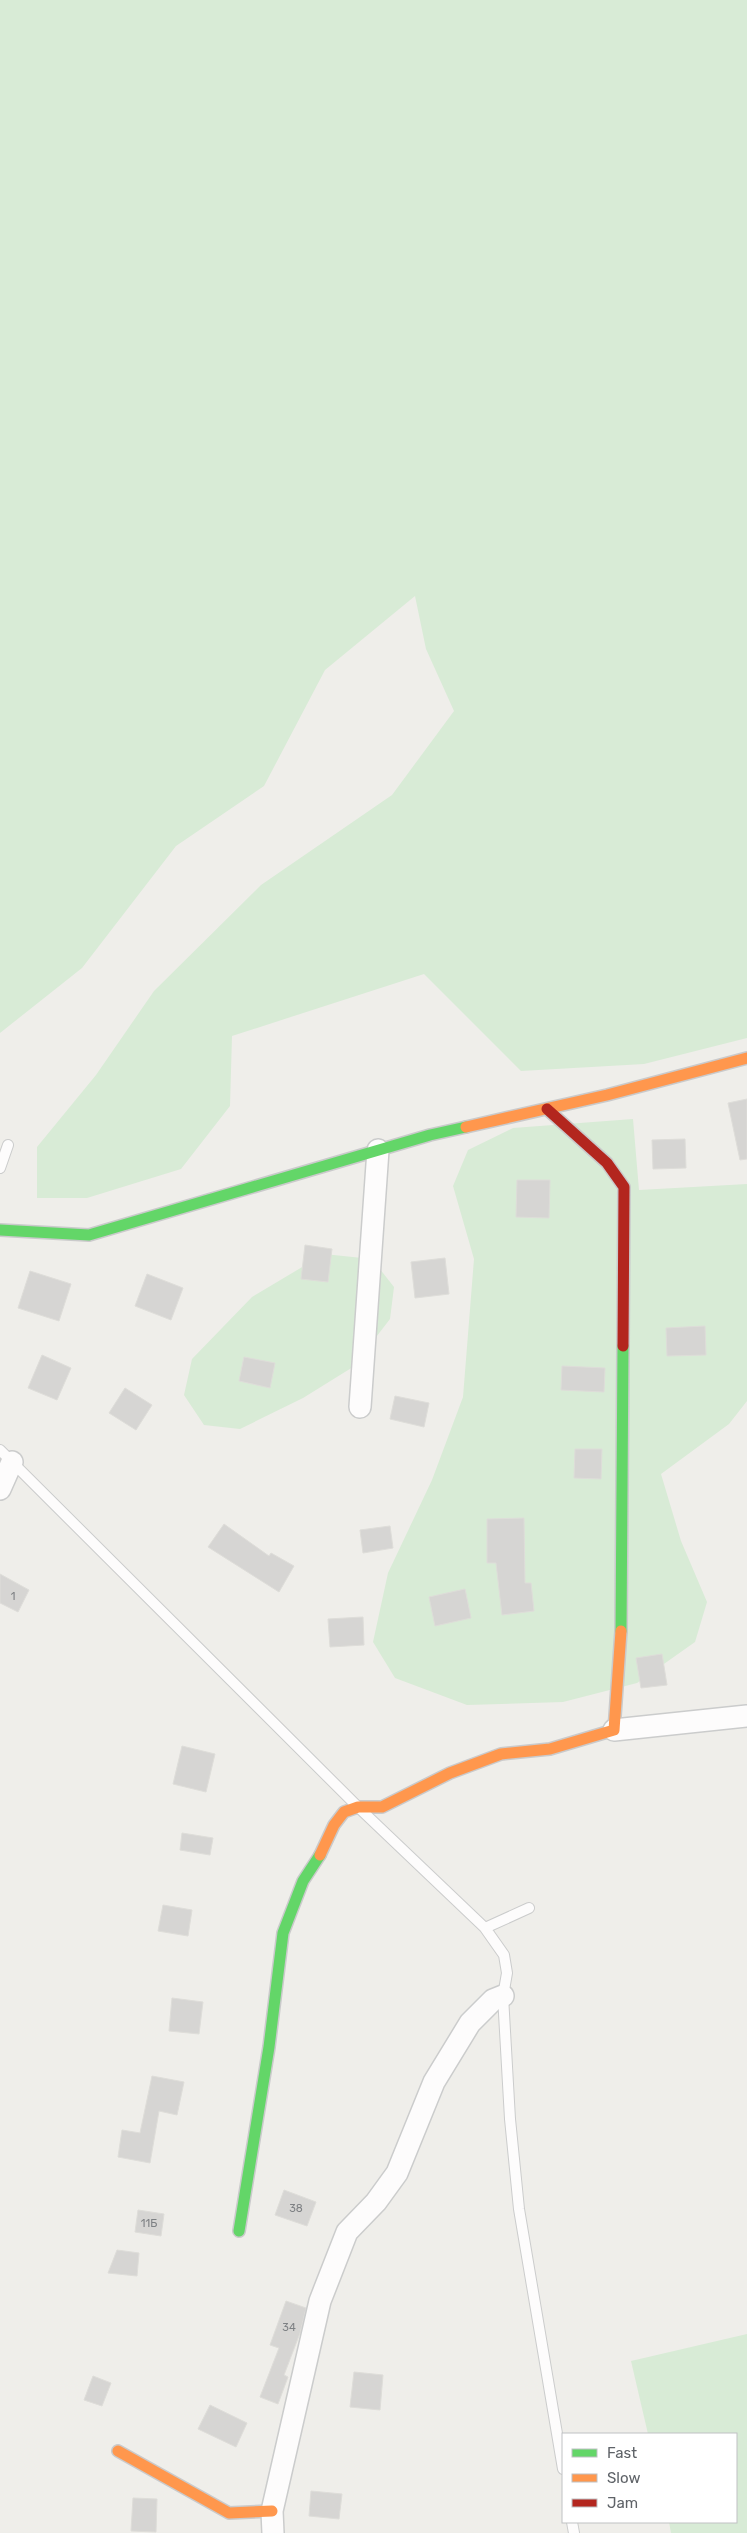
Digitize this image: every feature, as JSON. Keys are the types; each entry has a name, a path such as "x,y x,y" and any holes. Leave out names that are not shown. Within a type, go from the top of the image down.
{"street":[{"path":"0,1230 89,1235 430,1135 548,1109 747,1058"},
{"path":"548,1109 607,1164 624,1187 622,1623 614,1730"},
{"path":"360,1407 378,1150"},
{"path":"0,1489 6,1456"},
{"path":"239,2231 269,2047 283,1933 304,1881 325,1847 334,1825 344,1812 358,1806 382,1807 450,1773 501,1754 550,1749 614,1730 747,1716"},
{"path":"273,2533 272,2511 320,2301 347,2232 376,2202 397,2173 434,2082 470,2023 493,2000 503,1996"},
{"path":"118,2451 230,2512 272,2511"}],"lane":[{"path":"0,1168 8,1145"},
{"path":"6,1456 358,1806 485,1928 504,1955 507,1973 503,1996 510,2119 518,2209 562,2463"},
{"path":"485,1928 529,1908"}],"green space":[{"path":"0,0 747,0 747,1038 644,1064 521,1071 424,974 232,1036 230,1106 181,1169 87,1198 37,1198 37,1147 96,1075 154,991 261,885 392,795 454,711 426,649 415,596 325,670 264,786 176,846 82,968 0,1033"},
{"path":"633,1119 639,1190 747,1184 747,1401 729,1424 661,1474 681,1541 707,1602 695,1642 637,1683 563,1702 467,1705 395,1678 373,1642 388,1573 432,1480 463,1397 474,1259 453,1186 468,1150 513,1128"},
{"path":"324,1254 372,1259 394,1287 390,1319 353,1367 303,1398 240,1429 204,1425 184,1395 192,1359 252,1297"},
{"path":"747,2334 747,2533 671,2533 669,2523 737,2523 737,2433 648,2433 631,2361"}],"building":[{"path":"747,1099 747,1159 740,1160 728,1103"},
{"path":"685,1139 686,1168 653,1169 652,1140"},
{"path":"517,1180 550,1180 549,1218 516,1217"},
{"path":"305,1245 332,1249 328,1282 301,1279"},
{"path":"445,1258 449,1294 415,1298 411,1262"},
{"path":"30,1271 71,1284 59,1321 18,1308"},
{"path":"147,1274 183,1288 171,1320 135,1306"},
{"path":"705,1326 706,1355 667,1356 666,1328"},
{"path":"42,1355 71,1368 57,1400 28,1388"},
{"path":"244,1357 275,1363 270,1388 239,1381"},
{"path":"562,1366 605,1368 604,1392 561,1390"},
{"path":"125,1388 152,1405 136,1430 109,1413"},
{"path":"395,1396 429,1403 424,1427 390,1419"},
{"path":"575,1449 602,1449 601,1479 574,1478"},
{"path":"524,1518 525,1583 531,1583 534,1611 502,1615 496,1563 487,1563 487,1519"},
{"path":"224,1524 269,1556 271,1553 294,1566 279,1592 208,1547"},
{"path":"390,1526 393,1548 363,1553 360,1530"},
{"path":"0,1574 29,1590 18,1612 0,1603"},
{"path":"465,1589 471,1618 435,1626 429,1597"},
{"path":"363,1617 364,1645 330,1647 328,1619"},
{"path":"662,1654 667,1685 641,1688 636,1658"},
{"path":"182,1746 215,1754 206,1792 173,1784"},
{"path":"182,1833 213,1838 210,1855 180,1850"},
{"path":"163,1905 192,1910 188,1936 158,1931"},
{"path":"172,1998 203,2002 199,2034 169,2031"},
{"path":"152,2076 184,2082 177,2115 159,2111 150,2163 118,2157 122,2130 140,2133"},
{"path":"284,2190 316,2202 307,2226 275,2215"},
{"path":"138,2210 164,2214 161,2236 135,2232"},
{"path":"117,2250 139,2253 137,2276 108,2273"},
{"path":"286,2301 306,2308 300,2333 284,2375 288,2377 278,2404 260,2397 279,2348 270,2345"},
{"path":"354,2372 383,2375 380,2410 350,2407"},
{"path":"93,2376 111,2383 102,2406 84,2400"},
{"path":"210,2405 247,2423 236,2447 198,2429"},
{"path":"311,2491 342,2494 339,2519 309,2516"},
{"path":"133,2498 157,2499 156,2532 131,2531"}],"traffic: fast":[{"path":"0,1230 89,1235 430,1135 466,1127"},
{"path":"621,1631 623,1346"},
{"path":"239,2231 269,2047 283,1933 303,1881 320,1855"}],"traffic: slow":[{"path":"466,1127 607,1095 747,1058"},
{"path":"320,1855 334,1825 344,1812 358,1807 382,1807 450,1773 501,1754 550,1749 614,1730 621,1631"},
{"path":"118,2451 229,2513 272,2511"}],"traffic: jam":[{"path":"547,1109 607,1163 624,1187 623,1346"}]}
